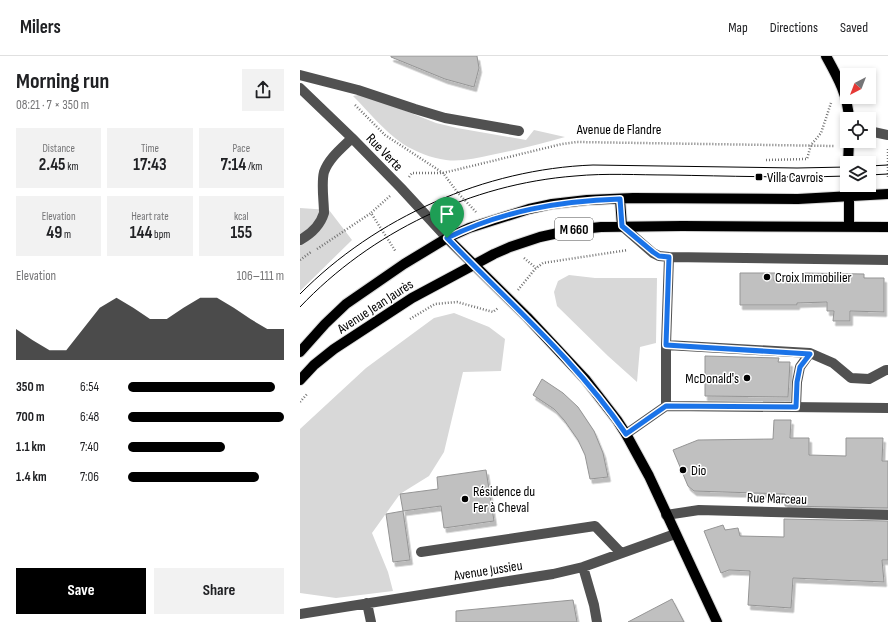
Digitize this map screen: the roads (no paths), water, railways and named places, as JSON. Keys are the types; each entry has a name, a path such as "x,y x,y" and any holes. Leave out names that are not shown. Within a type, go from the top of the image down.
{"main road":[{"path":"826,56 843,90 848,105 848,112"},
{"path":"849,192 849,227"},
{"name":"M 660","path":"447,238 468,228 529,209 581,201 620,199 788,199 888,194"},
{"path":"620,199 622,226"},
{"name":"M 660","path":"472,265 510,246 540,237 588,228 622,226 888,227"},
{"path":"447,238 586,380 605,403 626,434 649,476 717,622"},
{"name":"Avenue Jean Jaurès","path":"300,352 320,329 346,304 404,264 447,238"},
{"name":"Avenue Jean Jaurès","path":"300,380 314,365 346,341 412,298 472,265"}],"street":[{"path":"300,75 358,90 445,118 519,131"},
{"name":"Rue Verte","path":"300,88 352,138 447,238"},
{"path":"876,132 888,134"},
{"path":"300,240 313,232 322,219 324,213 324,172 332,159 352,138"},
{"path":"622,226 645,247 659,256 888,260"},
{"path":"666,406 666,345 669,257"},
{"path":"666,345 810,354 833,364 851,378 869,379 888,370"},
{"path":"796,407 797,382 800,367 810,354"},
{"path":"626,434 666,406 888,408"},
{"name":"Rue Marceau","path":"666,515 699,510 888,515"},
{"path":"421,552 595,526 621,553"},
{"name":"Avenue Jussieu","path":"300,614 540,576 583,567 675,534"},
{"path":"583,567 594,605 597,622"},
{"path":"367,603 371,622"}],"tram line":[{"path":"300,294 330,267 363,242 398,220 434,202 473,187 512,176 553,169 593,165 797,168 840,167"},
{"path":"876,166 888,165"},
{"path":"300,307 328,280 358,256 391,235 425,216 461,201 498,189 536,181 575,176 622,174 780,177 840,176"},
{"path":"876,175 888,174"}],"place":[{"name":"Villa Cavrois","path":"759,177"},
{"name":"Croix Immobilier","path":"767,277"},
{"name":"McDonald's","path":"747,378"},
{"name":"Dio","path":"683,470"},
{"name":"Résidence du Fer à Cheval","path":"465,499"}]}
